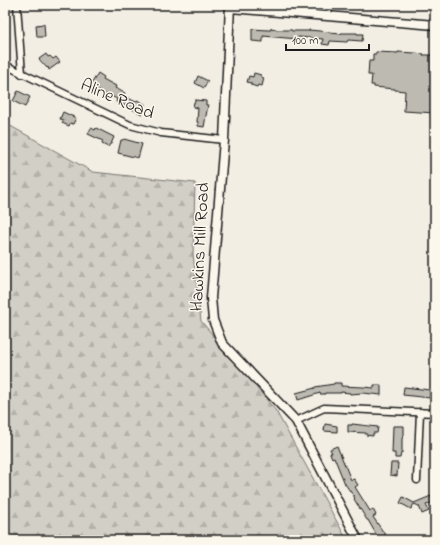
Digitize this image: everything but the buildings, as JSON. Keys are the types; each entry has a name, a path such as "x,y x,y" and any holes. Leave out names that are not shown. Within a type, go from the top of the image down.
{"street":[{"path":"17,5 22,74"},
{"path":"328,16 329,5"},
{"path":"230,7 435,25"},
{"name":"Hawkins Mill Road","path":"230,7 224,140 210,298 213,320 222,343 296,421 358,540"},
{"name":"Aline Road","path":"5,66 130,125 161,134 224,140"},
{"path":"296,421 324,408 435,413"},
{"path":"417,480 420,412"}],"green space":[{"path":"5,123 93,172 195,183 193,254 201,321 276,411 347,540 5,540"}]}
